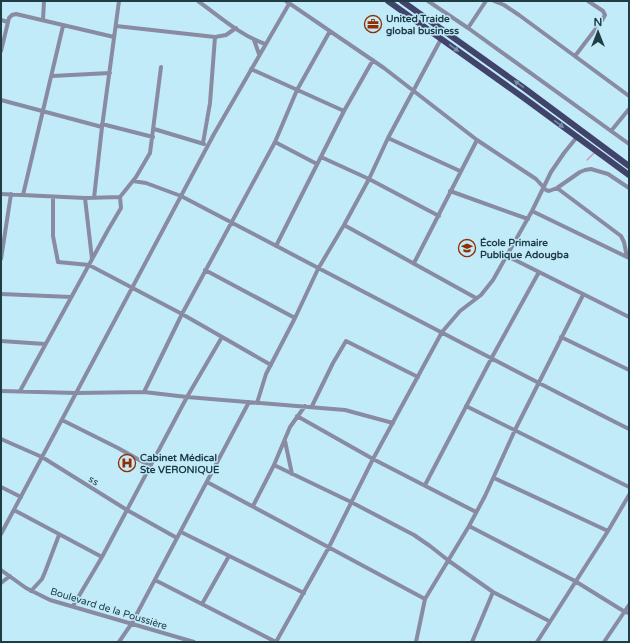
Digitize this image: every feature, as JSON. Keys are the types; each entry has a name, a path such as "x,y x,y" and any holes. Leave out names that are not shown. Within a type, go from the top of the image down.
{"main road":[{"path":"388,1 629,175"},
{"path":"402,1 524,88 629,166"}],"street":[{"path":"43,20 44,1"},
{"path":"94,198 102,125 119,1"},
{"path":"198,1 254,40 265,44"},
{"path":"428,1 629,144"},
{"path":"468,28 486,1"},
{"path":"494,1 504,5 514,12 629,96"},
{"path":"575,56 605,15 603,11 588,1"},
{"path":"1,534 208,145 287,2 373,60 477,140 536,179 543,188 549,191 557,188 580,172 591,169 608,174 629,188"},
{"path":"1,51 8,22 12,15 16,14 114,38"},
{"path":"1,20 8,22"},
{"path":"23,195 63,26"},
{"path":"116,26 215,37 226,35 236,28"},
{"path":"144,392 182,314 275,142 297,90 330,31"},
{"path":"203,143 210,104 215,37"},
{"path":"257,403 266,374 296,318 318,268 369,179 388,138 441,39"},
{"path":"254,40 259,54"},
{"path":"276,246 344,111 373,60"},
{"path":"20,391 121,208 120,197 133,181 149,156 153,137 162,67"},
{"path":"251,69 344,111"},
{"path":"52,76 110,73"},
{"path":"1,100 43,112 153,137"},
{"path":"611,131 629,109"},
{"path":"154,129 208,145"},
{"path":"155,580 276,642 329,547 351,502 442,332 460,311 487,288 528,219 557,162 577,137"},
{"path":"388,138 460,171"},
{"path":"414,262 477,140"},
{"path":"275,142 317,164"},
{"path":"321,157 369,179 439,216"},
{"path":"133,181 146,183 181,196 491,359 629,429"},
{"path":"557,188 621,236 628,258"},
{"path":"450,191 528,219"},
{"path":"1,194 85,198 120,197"},
{"path":"1,259 11,194"},
{"path":"53,197 53,236 57,261 60,263 89,265 182,314 271,365"},
{"path":"85,198 92,259"},
{"path":"532,211 628,258"},
{"path":"344,224 476,298"},
{"path":"507,256 629,317"},
{"path":"206,270 296,318"},
{"path":"424,485 539,272"},
{"path":"1,294 71,297"},
{"path":"416,642 425,599 469,526 494,478 514,430 583,294"},
{"path":"73,606 102,557 187,397 222,337"},
{"path":"562,337 629,370"},
{"path":"1,342 45,344"},
{"path":"312,406 346,342 418,377"},
{"path":"1,391 76,393 144,392 257,403 312,406 352,411 393,423"},
{"path":"119,642 132,623 249,402"},
{"path":"253,506 274,465 290,427 305,406"},
{"path":"466,406 629,487"},
{"path":"297,416 374,459 476,512"},
{"path":"62,420 150,466"},
{"name":"ss","path":"1,439 42,457 127,510 177,538"},
{"path":"285,440 292,474"},
{"path":"274,465 351,502 414,535 493,592 550,621"},
{"path":"494,478 608,531"},
{"path":"207,482 425,599"},
{"path":"1,487 21,497"},
{"path":"537,642 608,531 629,495"},
{"path":"14,510 102,557"},
{"path":"469,526 575,581 627,613"},
{"path":"181,532 304,593"},
{"path":"32,591 42,579 59,535"},
{"path":"202,604 229,556"},
{"name":"Boulevard de la Poussière","path":"1,570 32,591 50,600 132,623 192,642"},
{"path":"1,583 10,576"},
{"path":"472,642 493,592"},
{"path":"604,642 627,613 629,605"}],"waterway":[{"path":"587,160 594,153"}],"place":[{"name":"United Traide global business","path":"373,24"},
{"name":"École Primaire Publique Adougba","path":"467,248"},
{"name":"Cabinet Médical Ste VERONIQUE","path":"127,463"}]}
